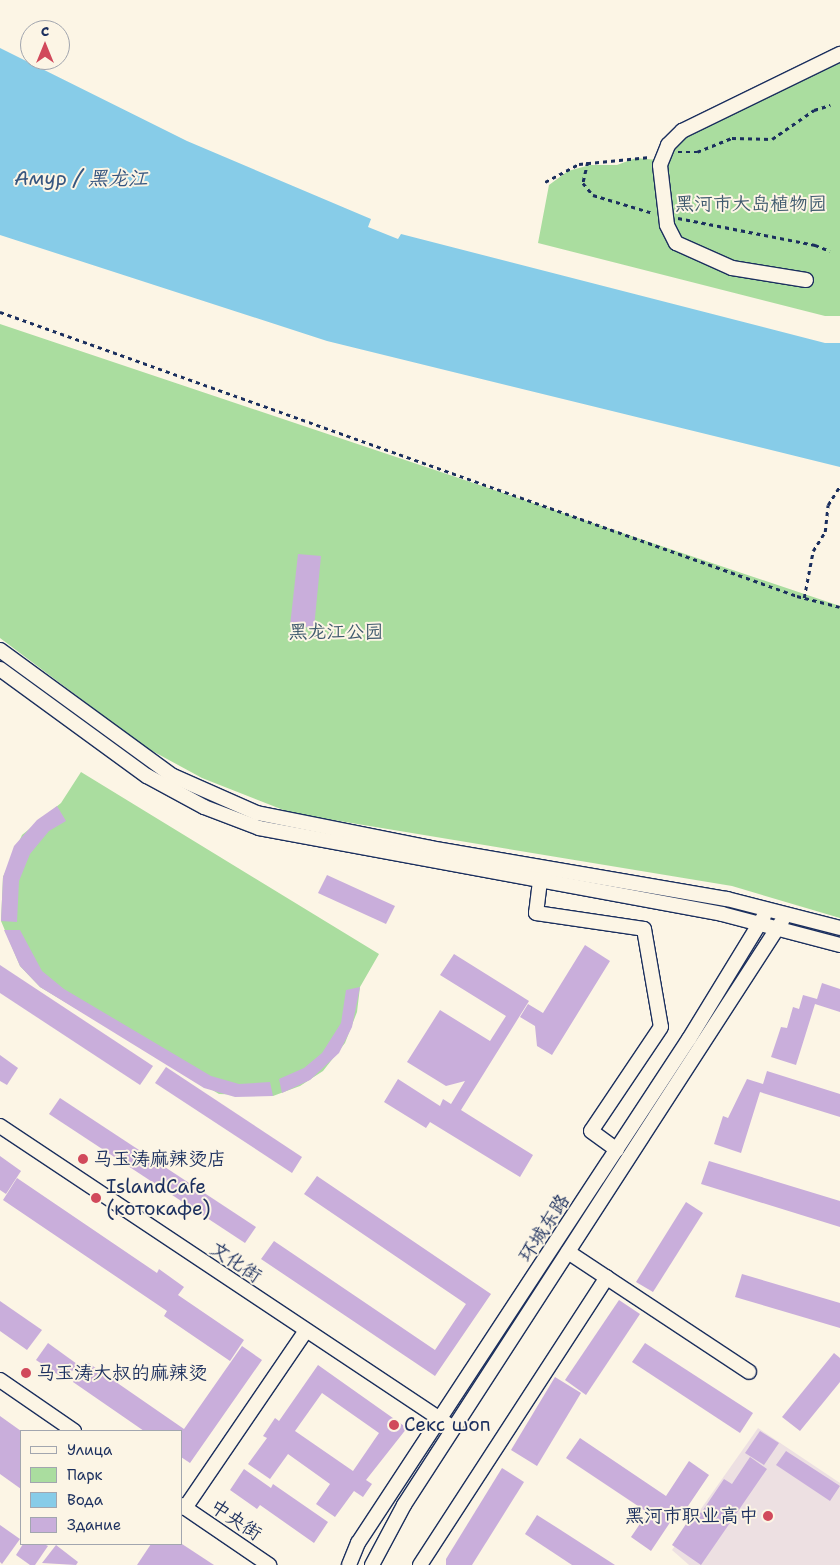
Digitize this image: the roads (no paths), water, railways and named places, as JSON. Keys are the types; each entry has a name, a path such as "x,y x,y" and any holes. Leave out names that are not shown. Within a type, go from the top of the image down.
{"street":[{"path":"806,280 763,276 692,253 676,242 666,215 660,179 663,155 682,130 840,54"},
{"path":"0,650 165,770 257,813 301,824 766,908 840,928"},
{"path":"0,669 147,776 204,807 259,828 304,839 762,923 840,945"},
{"path":"540,881 536,913 644,929 661,1027 591,1131 617,1150"},
{"name":"环城东路","path":"349,1565 358,1543 441,1420 617,1150 762,923 766,908"},
{"name":"环城东路","path":"372,1565 454,1428 779,928 784,913"},
{"name":"文化街","path":"0,1126 305,1332 454,1428"},
{"path":"568,1252 749,1372"},
{"path":"420,1565 607,1277"},
{"path":"183,1507 305,1332"},
{"path":"0,1380 73,1430"},
{"name":"中央街","path":"183,1507 269,1565"}],"water":[{"name":"Амур / 黑龙江","path":"0,48 20,58 20,70 44,70 187,141 371,219 368,227 398,239 401,234 825,343 840,343 840,467 327,341 0,235"}],"place":[{"name":"马玉涛麻辣烫店","path":"83,1159"},
{"name":"IslandCafe (котокафе)","path":"96,1198"},
{"name":"马玉涛大叔的麻辣烫","path":"26,1373"},
{"name":"Секс шоп","path":"394,1425"},
{"name":"黑河市职业高中","path":"768,1516"}],"park label":[{"name":"黑河市大岛植物园","path":"751,204"},
{"name":"黑龙江公园","path":"336,632"}]}
